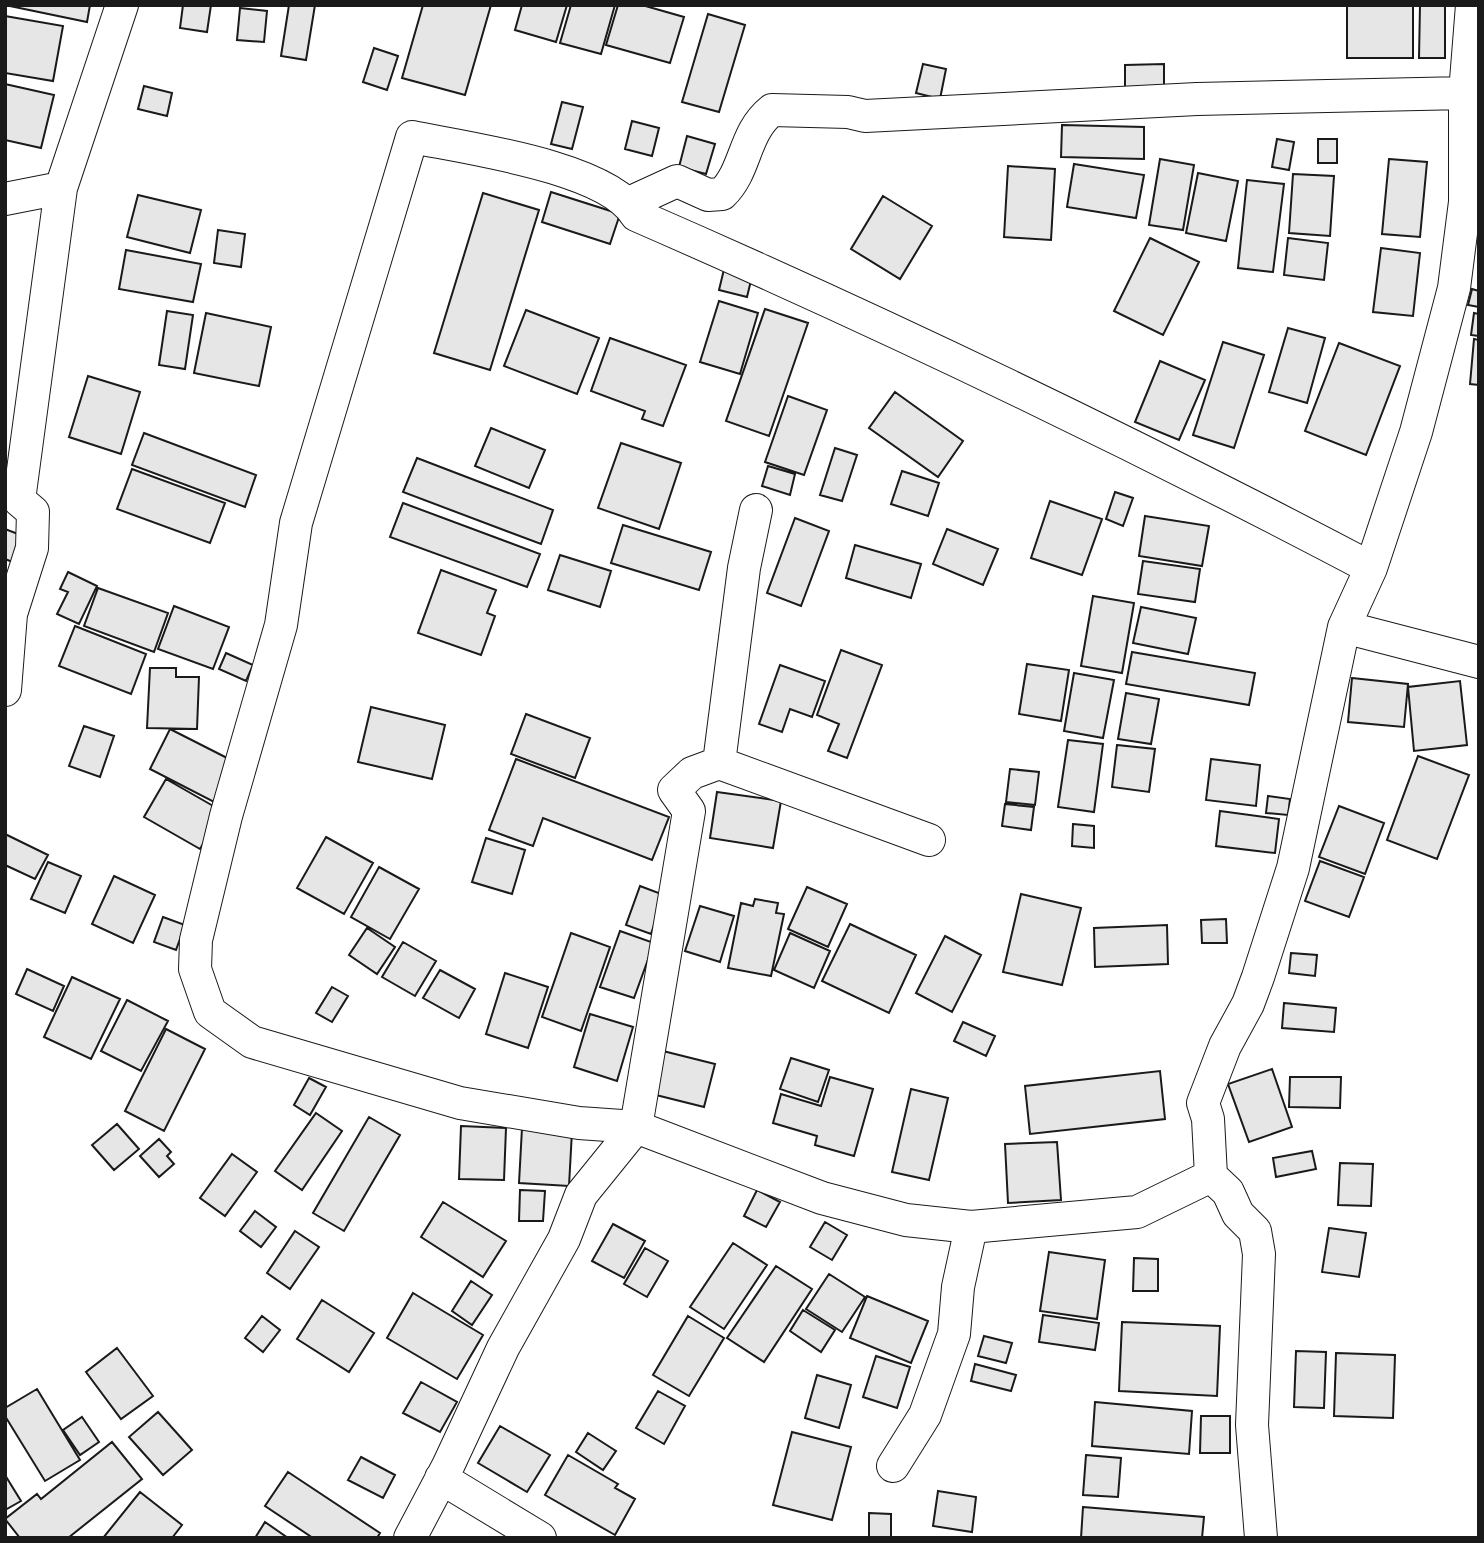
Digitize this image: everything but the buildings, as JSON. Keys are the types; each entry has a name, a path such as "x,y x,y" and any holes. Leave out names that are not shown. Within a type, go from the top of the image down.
{"street":[{"path":"5,690 11,614 32,548 33,512 12,496 61,188 122,5"},
{"path":"1261,1538 1251,1425 1259,1254 1255,1231 1238,1214 1228,1192 1211,1176 1208,1119 1203,1103 1225,1046 1248,1004 1293,868 1344,627 1371,568 1416,432 1454,288 1465,202 1465,93 1472,5"},
{"path":"629,203 677,181 708,195 722,194 731,185 757,122 772,110 785,108 873,115 1197,99 1465,93"},
{"path":"1211,1176 1137,1212 971,1227 906,1220 822,1198 636,1127 579,1123 460,1103 252,1042 210,1012 195,969 196,940 226,816 281,625 296,523 412,137 553,165 629,203 636,215 807,290 1024,392 1371,568"},
{"path":"5,199 61,188"},
{"path":"719,763 744,568 756,510"},
{"path":"1344,627 1479,662"},
{"path":"410,1538 503,1348 564,1239 581,1195 636,1127 689,811 674,790 692,773 719,763 929,840"},
{"path":"893,1466 925,1415 954,1334 958,1287 971,1227"},
{"path":"441,1478 540,1538"}]}
